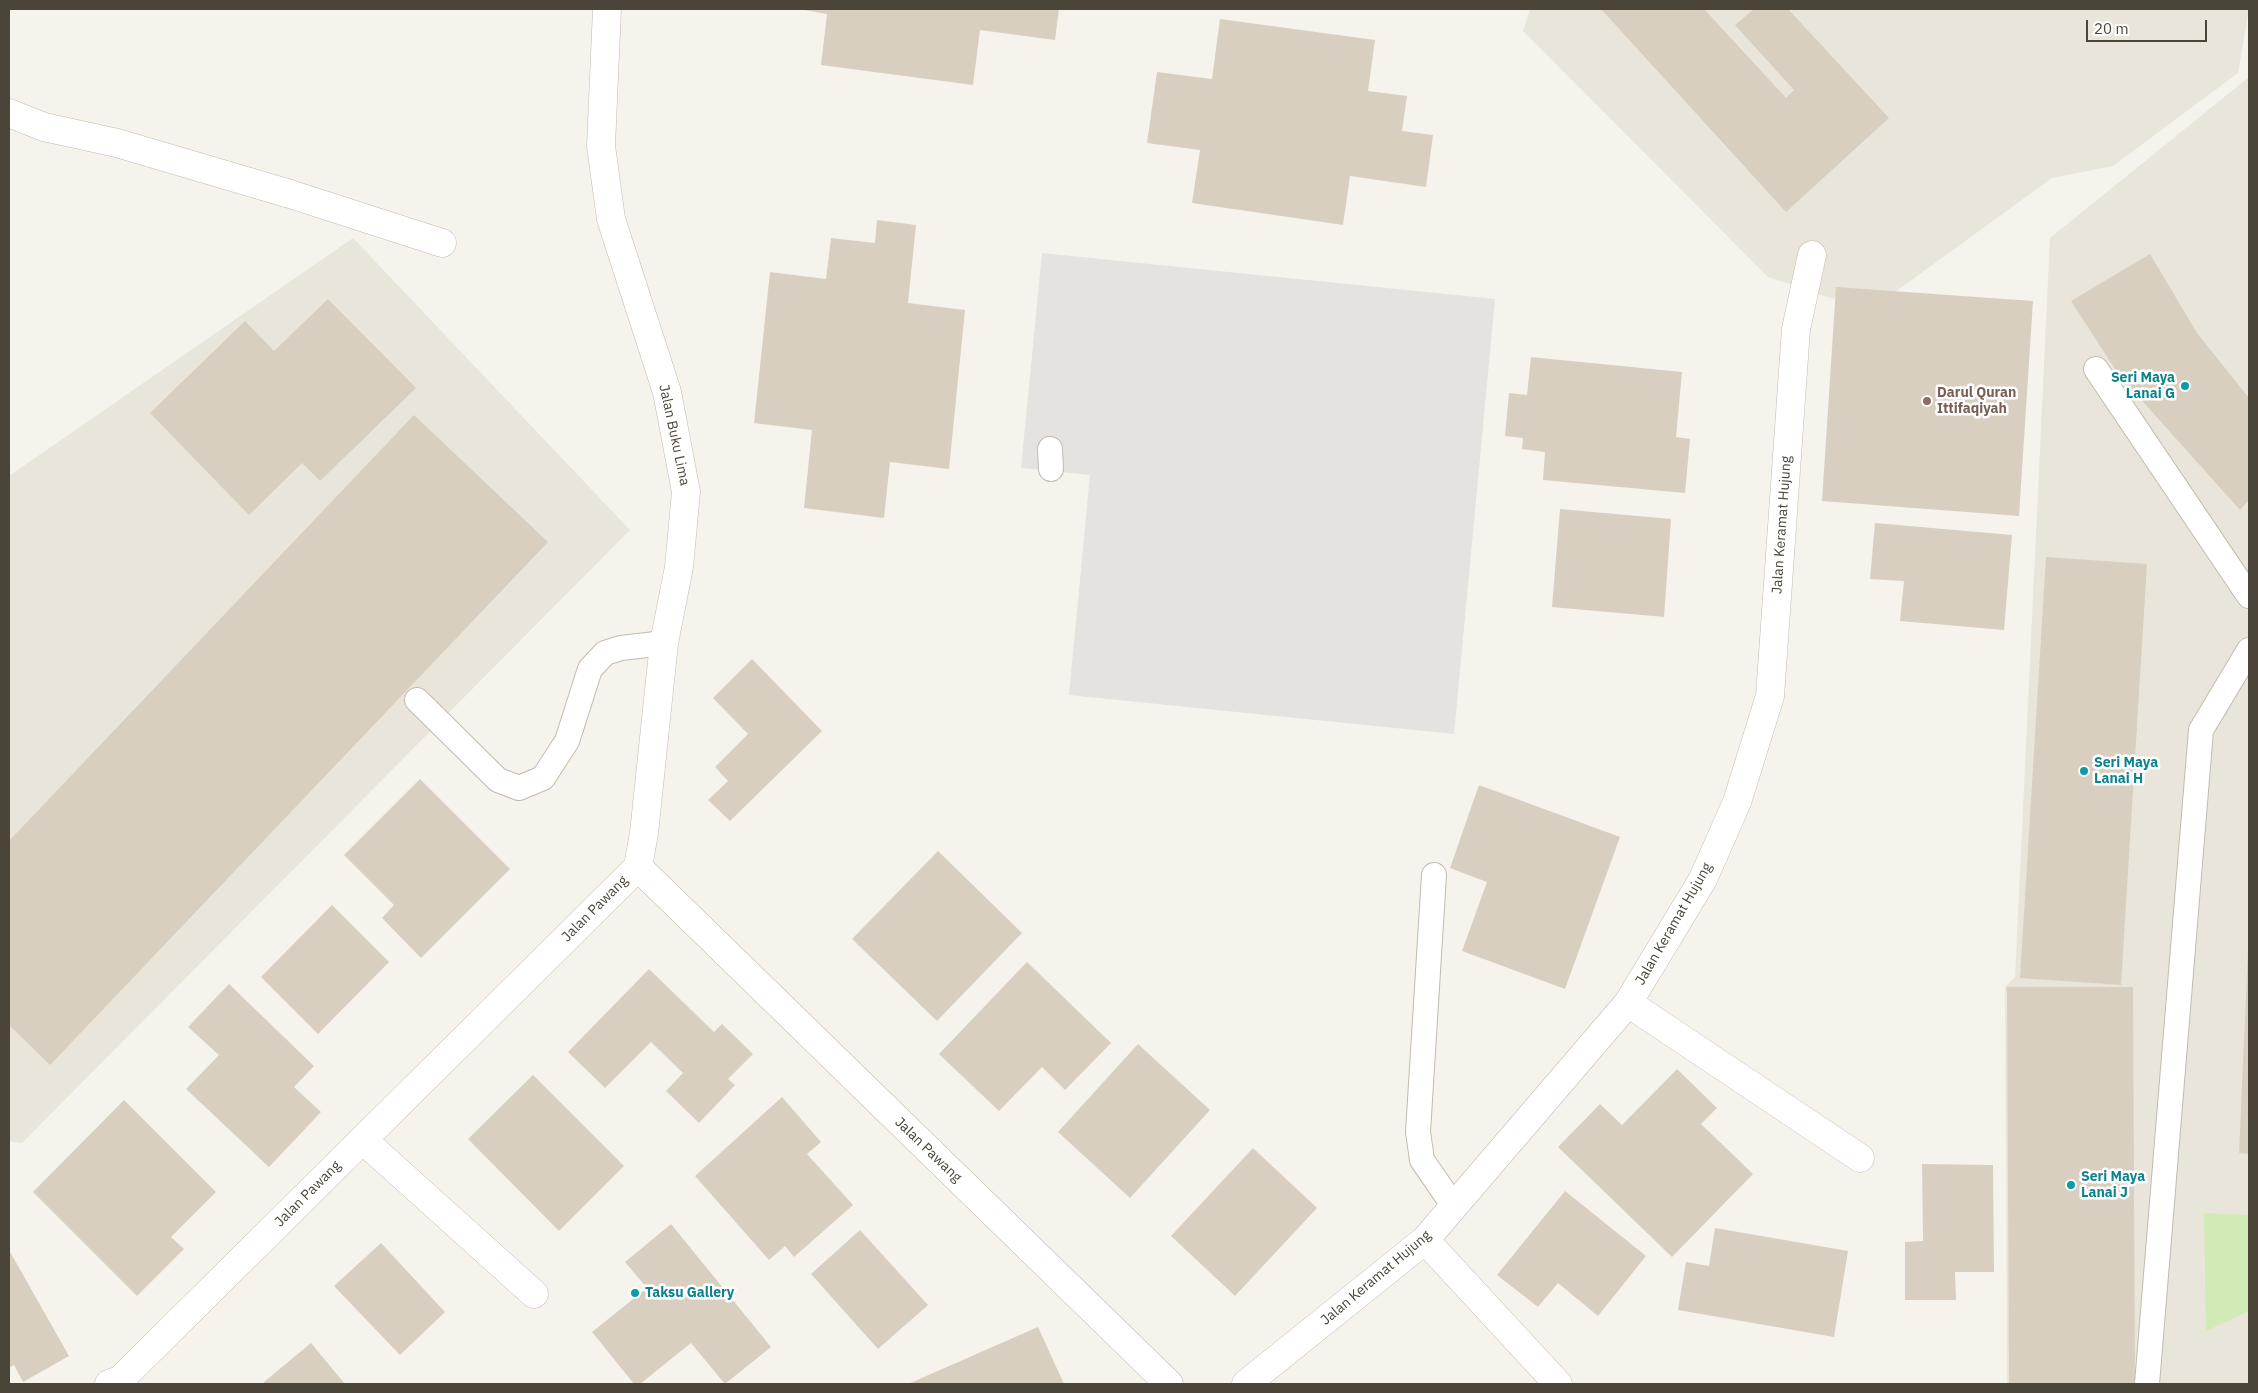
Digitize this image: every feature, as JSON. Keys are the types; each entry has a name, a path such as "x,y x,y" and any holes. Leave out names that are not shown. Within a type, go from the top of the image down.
{"street":[{"name":"Jalan Buku Lima","path":"607,9 601,146 611,219 668,392 686,492 679,567 664,643 644,833 638,867"},
{"path":"9,113 44,127 117,143 290,194 442,243"},
{"name":"Jalan Keramat Hujung","path":"1246,1384 1425,1240 1628,1003 1703,879 1737,802 1770,696 1796,329 1812,255"},
{"name":"Jalan Pawang","path":"117,1383 638,867 1169,1384"},
{"path":"1628,1003 1860,1158"},
{"path":"363,1140 534,1294"},
{"path":"1425,1240 1558,1384"}],"lane":[{"path":"2096,369 2249,596"},
{"path":"417,700 498,780 519,788 543,778 558,756 567,741 590,669 605,653 621,648 664,643"},
{"path":"2147,1384 2201,730 2249,650"},
{"path":"1434,875 1418,1132 1422,1160 1454,1205"}],"shaded area":[{"path":"1530,9 2249,9 2238,73 2113,166 2052,178 1869,311 1768,277 1523,31"},
{"path":"2249,77 2249,1384 2007,1384 2005,987 2015,977 2050,238"},
{"path":"353,238 630,530 22,1143 9,1141 9,476"},
{"path":"1042,253 1495,299 1454,734 1069,695 1090,475 1021,468"}],"green space":[{"path":"2204,1213 2249,1215 2249,1311 2206,1331"}],"building":[{"path":"799,9 1059,9 1055,40 980,30 973,85 821,65 827,14"},
{"path":"1601,9 1704,9 1786,98 1794,90 1735,25 1754,9 1788,9 1889,118 1786,212"},
{"path":"1220,19 1375,40 1368,91 1407,96 1402,131 1433,135 1426,187 1350,176 1343,225 1192,203 1200,150 1147,143 1157,72 1212,79"},
{"path":"877,220 916,225 908,303 965,310 949,469 890,462 884,518 804,508 812,430 754,423 770,272 826,279 831,238 875,243"},
{"name":"Seri Maya Lanai G","path":"2150,254 2197,333 2249,398 2249,500 2240,510 2119,375 2071,301"},
{"name":"Darul Quran Ittifaqiyah","path":"1836,287 2033,301 2019,516 1822,501"},
{"path":"328,299 416,388 320,481 302,463 249,515 150,413 245,321 274,351"},
{"path":"1531,357 1682,372 1676,437 1690,439 1685,493 1543,480 1545,452 1522,449 1523,438 1505,436 1509,393 1527,395"},
{"path":"414,415 548,542 50,1065 9,1025 9,841"},
{"path":"1560,509 1671,519 1664,617 1552,607"},
{"path":"1875,523 2012,535 2004,630 1900,621 1904,581 1870,579"},
{"name":"Seri Maya Lanai H","path":"2046,557 2147,564 2121,985 2020,978"},
{"path":"752,659 822,731 730,821 708,800 728,781 715,767 748,734 713,698"},
{"path":"420,779 510,869 421,958 382,918 394,905 344,855"},
{"path":"1479,785 1620,837 1565,989 1462,951 1487,882 1450,868"},
{"path":"938,851 1022,933 937,1021 852,939"},
{"path":"332,905 389,962 318,1034 261,977"},
{"path":"2249,950 2249,1154 2239,1153"},
{"path":"1027,962 1111,1043 1065,1090 1042,1067 999,1111 939,1054"},
{"path":"649,969 714,1032 722,1024 753,1054 728,1079 735,1085 699,1123 666,1091 683,1073 651,1042 605,1088 568,1052"},
{"path":"229,984 314,1066 294,1087 321,1112 269,1167 186,1089 219,1055 188,1027"},
{"name":"Seri Maya Lanai J","path":"2007,987 2133,987 2135,1384 2009,1384"},
{"path":"1138,1044 1210,1110 1130,1198 1058,1132"},
{"path":"1677,1069 1717,1108 1701,1124 1753,1174 1672,1257 1558,1147 1600,1104 1622,1125"},
{"path":"533,1075 624,1166 559,1231 468,1139"},
{"path":"782,1097 821,1142 807,1154 853,1205 794,1257 785,1246 769,1260 695,1176"},
{"path":"124,1100 216,1192 171,1237 184,1249 137,1296 33,1192"},
{"path":"1253,1148 1317,1208 1235,1296 1171,1236"},
{"path":"1922,1164 1993,1165 1994,1272 1955,1272 1956,1300 1905,1300 1905,1242 1923,1241"},
{"path":"1565,1191 1646,1256 1598,1316 1558,1283 1538,1307 1497,1275"},
{"path":"671,1224 771,1347 725,1384 691,1343 640,1384 634,1384 592,1332 647,1288 625,1262"},
{"path":"1715,1228 1848,1251 1834,1337 1678,1310 1686,1262 1709,1266"},
{"path":"860,1230 928,1305 878,1349 811,1274"},
{"path":"381,1243 445,1312 400,1355 334,1286"},
{"path":"9,1250 69,1356 23,1382 14,1365 9,1368"},
{"path":"1038,1327 1064,1384 908,1384"},
{"path":"311,1343 345,1384 265,1384 264,1382"}],"place":[{"name":"Seri Maya Lanai G","path":"2185,386"},
{"name":"Darul Quran Ittifaqiyah","path":"1927,401"},
{"name":"Seri Maya Lanai H","path":"2084,771"},
{"name":"Seri Maya Lanai J","path":"2071,1185"},
{"name":"Taksu Gallery","path":"635,1293"}]}
